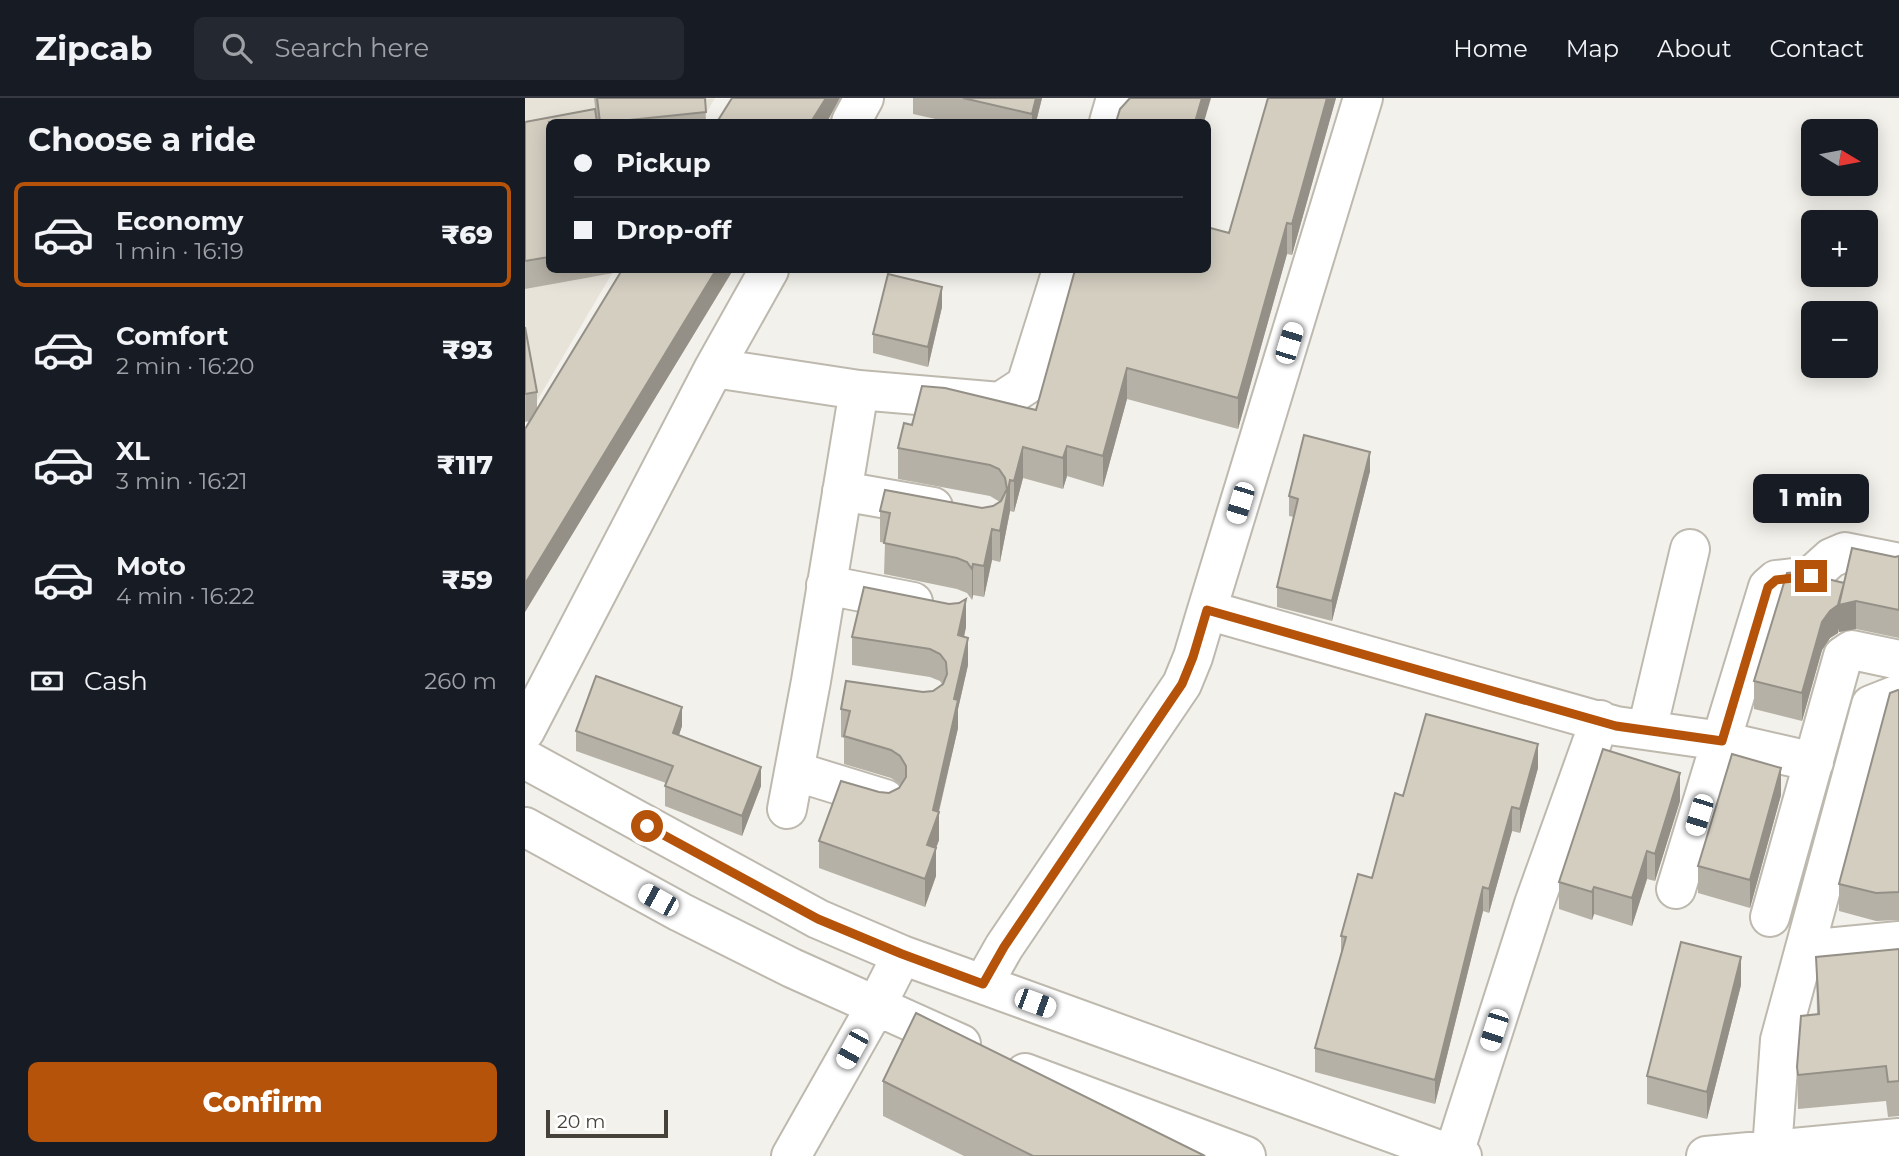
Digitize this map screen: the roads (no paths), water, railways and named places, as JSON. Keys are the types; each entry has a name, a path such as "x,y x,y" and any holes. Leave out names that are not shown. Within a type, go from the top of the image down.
{"street":[{"path":"853,119 864,98"},
{"path":"1109,119 1116,98"},
{"path":"983,984 1004,947 1182,684 1193,657 1363,98"},
{"path":"525,731 714,368 767,273"},
{"path":"714,368 859,390 1000,402 1026,385 1061,273"},
{"path":"787,808 859,390"},
{"path":"842,491 972,514"},
{"path":"1647,730 1690,549"},
{"path":"1676,889 1768,587 1776,580 1811,576 1831,558 1845,552 1899,563"},
{"path":"826,585 953,610"},
{"path":"1207,610 1616,726 1722,741 1814,762"},
{"path":"1770,917 1843,656 1852,650 1899,660"},
{"path":"811,681 849,687"},
{"path":"1772,1150 1780,1040 1871,705 1899,694"},
{"path":"1453,1156 1534,904 1599,720"},
{"path":"525,760 818,919 983,984 1453,1156 1462,1156"},
{"path":"793,771 885,799"},
{"path":"525,827 680,912 876,1006 1021,1071 1246,1156"},
{"path":"1805,950 1899,941"},
{"path":"792,1156 902,954"},
{"path":"1706,1156 1899,1138"}]}
